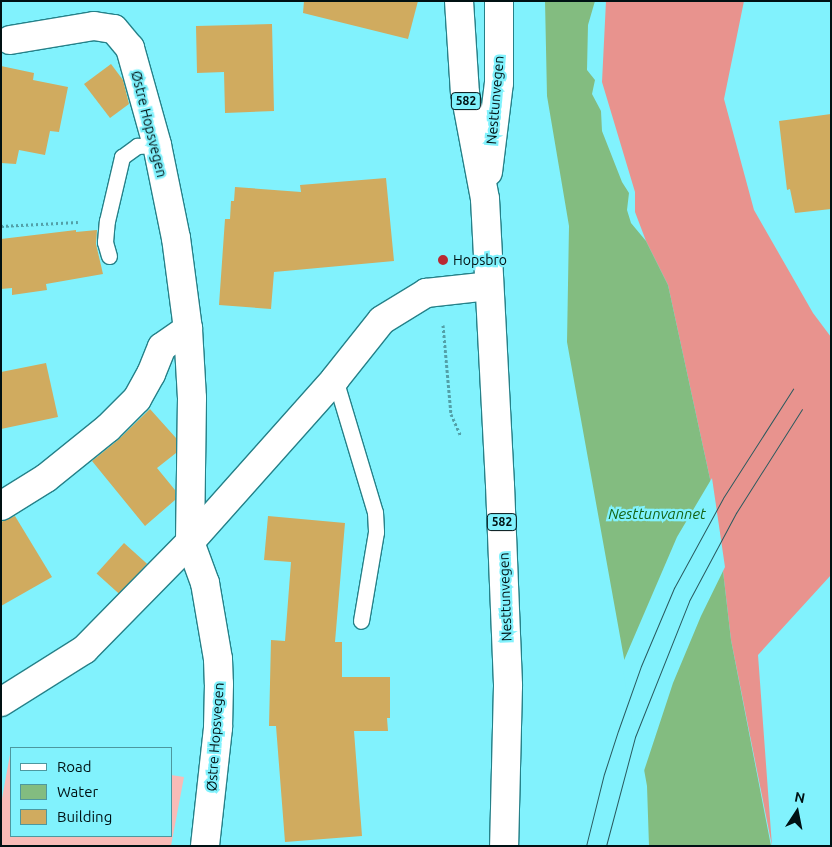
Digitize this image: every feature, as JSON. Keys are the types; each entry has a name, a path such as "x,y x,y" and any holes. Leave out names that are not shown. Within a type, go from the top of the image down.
{"street":[{"name":"Nesttunvegen","path":"459,1 465,93 485,199 500,484 508,686 504,846"},
{"name":"Nesttunvegen","path":"485,199 499,83 500,1"},
{"name":"Østre Hopsvegen","path":"10,40 94,26 114,29 130,48 157,146 176,238 188,330 192,398 190,542 205,583 219,675 218,728 205,846"},
{"path":"1,702 84,650 190,542 335,379 382,320 426,293 489,286"},
{"path":"1,506 46,478 108,428 136,399 151,374 162,347 188,330"}],"lane":[{"path":"109,256 106,242 107,221 122,157 137,146 157,146"},
{"path":"335,379 375,512 376,532 361,621"}],"path":[{"path":"1,226 107,221"}],"shaded area":[{"path":"606,1 744,1 724,99 754,210 813,313 831,337 831,575 758,655 772,846 731,640 715,502 668,285 646,241 635,212 635,192 602,82"},
{"path":"10,754 10,837 172,837 172,775 184,777 171,846 1,846 1,804"}],"water":[{"name":"Nesttunvannet","path":"545,1 595,1 588,25 587,70 595,80 592,94 601,111 602,131 622,182 629,193 627,210 631,223 646,241 668,285 715,502 731,640 771,846 649,846 647,786 567,342 569,226 547,96"}],"pier":[{"path":"712,478 725,567 701,616 673,683 642,777 622,665 677,537"}],"building":[{"path":"304,1 418,1 408,39 303,13"},
{"path":"272,24 274,111 225,113 224,72 197,73 196,26"},
{"path":"111,64 123,80 129,104 110,118 84,84"},
{"path":"1,66 34,73 33,80 68,87 59,132 50,131 45,155 19,150 16,164 1,163"},
{"path":"831,114 831,209 795,213 790,189 787,190 779,121"},
{"path":"386,178 394,261 274,272 271,309 219,305 225,219 230,219 231,201 234,201 235,187 301,192 300,185"},
{"path":"76,230 76,232 97,230 96,244 103,274 46,284 47,290 12,295 12,288 1,289 1,239"},
{"path":"46,363 58,417 1,429 1,372"},
{"path":"150,409 176,438 176,453 157,468 175,490 175,500 145,526 92,461 118,440"},
{"path":"15,516 52,577 1,606 1,522"},
{"path":"268,516 345,523 335,642 342,642 342,677 390,677 390,718 387,718 388,731 354,731 362,836 285,842 276,726 269,726 271,640 285,641 291,562 264,560"},
{"path":"124,543 147,564 120,594 97,573"}],"tram line":[{"path":"586,846 604,774 618,731 641,666 674,588 723,498 793,389"},
{"path":"606,846 635,737 689,601 736,513 802,409"}],"place":[{"name":"Hopsbro","path":"443,260"}]}
